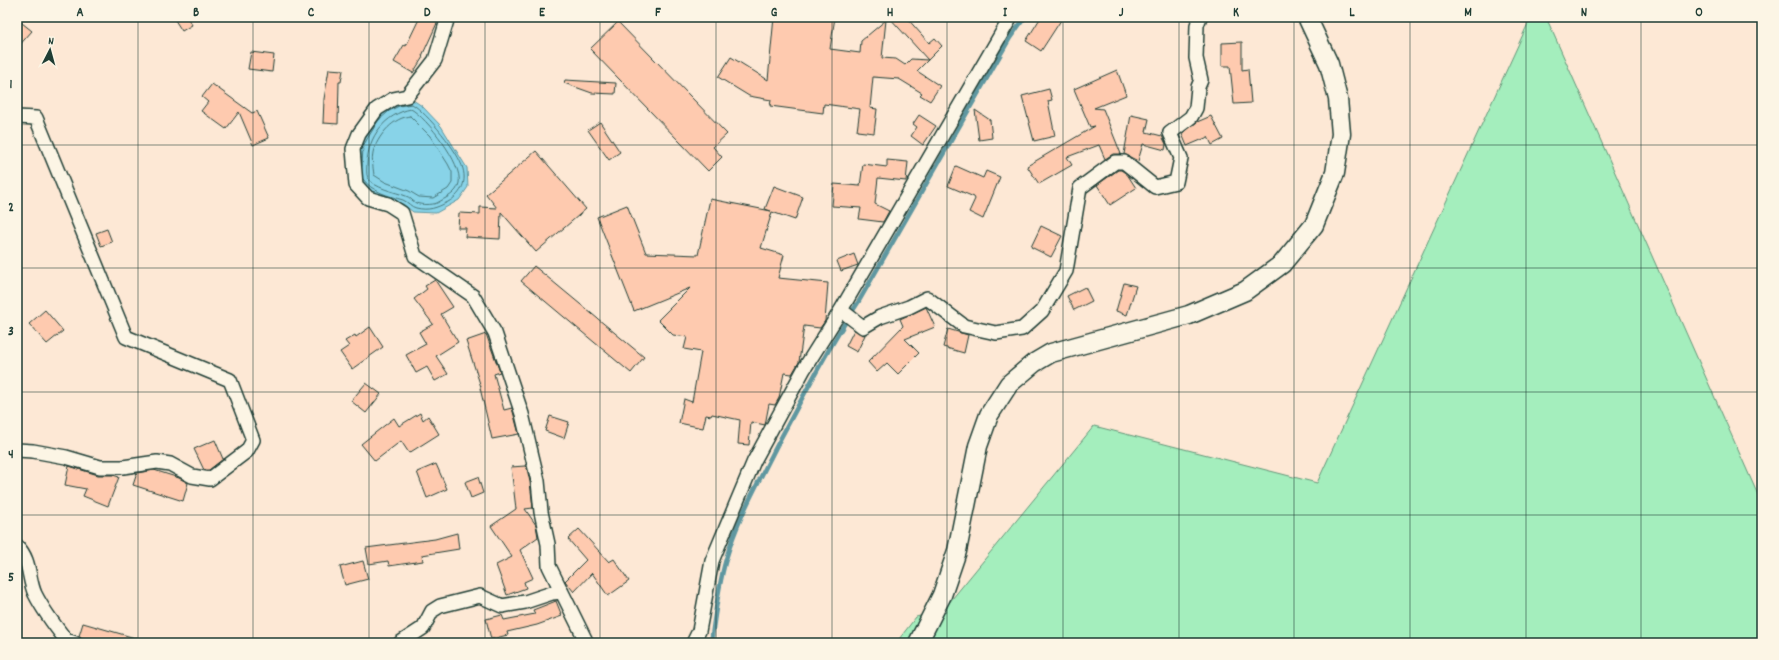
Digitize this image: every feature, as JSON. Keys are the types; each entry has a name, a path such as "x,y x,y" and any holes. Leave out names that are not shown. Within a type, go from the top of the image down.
{"street":[{"path":"448,17 435,60 407,96 393,99 377,109 359,134 353,149 356,185 368,198 388,204 402,213 415,256 473,296 495,333 522,414 538,481 541,512 548,544 549,566 587,643"},
{"path":"693,643 699,631 712,562 754,461 804,369 841,310 1011,17"},
{"path":"841,310 863,327 880,317 909,307 927,298 964,326 996,333 1022,329 1042,311 1066,271 1080,188 1115,162 1124,162 1155,187 1176,182 1181,158 1170,133 1191,117 1196,108 1198,87 1201,80 1196,58 1197,25 1200,17"},
{"path":"918,643 942,595 957,551 978,446 989,415 1009,384 1034,363 1051,353 1189,315 1245,292 1282,264 1314,225 1335,173 1341,134 1338,99 1329,64 1307,17"},
{"path":"17,117 36,118 126,338 230,380 253,440 246,450 210,479 192,476 170,464 157,462 124,467 100,468 66,456 17,450"},
{"path":"17,546 21,549 30,569 34,593 66,640 75,643"},
{"path":"400,643 423,628 432,611 440,606 480,596 502,606 525,602 552,593 562,592"}],"green space":[{"path":"1531,17 1546,17 1762,504 1762,643 896,643 916,617 943,610 1094,426 1317,483"}],"water":[{"path":"413,100 422,106 441,126 467,168 468,187 459,200 436,213 413,212 403,204 390,201 364,188 359,180 360,144 375,119 387,108 398,103"}],"building":[{"path":"173,17 187,17 192,25 182,31"},
{"path":"420,17 429,17 438,21 422,56 423,57 413,73 394,62 404,45 406,46"},
{"path":"774,17 835,17 830,49 860,53 861,41 886,20 882,58 896,59 905,65 911,59 928,60 917,71 940,86 930,101 920,95 922,93 899,79 873,77 870,108 877,109 874,133 857,131 860,109 824,104 823,113 770,106 771,100 749,96 718,77 731,57 768,80"},
{"path":"889,17 906,17 929,43 935,38 942,46 928,60"},
{"path":"1041,17 1063,17 1041,51 1026,41"},
{"path":"17,19 32,31 17,48"},
{"path":"618,22 727,134 713,147 722,157 708,171 590,49"},
{"path":"1242,42 1242,70 1248,69 1251,103 1234,104 1230,66 1222,66 1222,43"},
{"path":"251,52 274,55 272,72 248,69"},
{"path":"329,69 343,70 341,82 339,82 338,124 323,123 324,99"},
{"path":"1117,70 1126,95 1094,108 1103,109 1121,154 1113,154 1105,159 1099,145 1067,157 1072,165 1039,184 1027,166 1095,126 1090,127 1074,89"},
{"path":"565,80 616,83 615,94 592,93 564,83"},
{"path":"212,84 252,113 257,111 269,138 253,145 239,112 226,129 201,111 208,102 202,97"},
{"path":"1049,89 1052,100 1048,101 1055,136 1034,141 1022,96"},
{"path":"975,110 990,120 992,138 979,140"},
{"path":"919,115 936,126 923,145 911,136 917,127 913,124"},
{"path":"1131,115 1149,119 1146,132 1162,136 1166,144 1165,150 1143,144 1138,161 1124,154"},
{"path":"1211,116 1223,139 1212,145 1208,137 1187,146 1182,134 1197,122"},
{"path":"600,122 620,152 609,160 588,130"},
{"path":"536,151 586,209 536,252 501,212 500,239 465,237 466,228 458,228 459,213 480,214 480,207 497,208 486,194"},
{"path":"887,160 908,162 906,181 878,178 875,204 889,211 883,222 859,219 861,208 832,206 834,184 860,186 863,164 887,167"},
{"path":"956,166 983,178 986,171 1000,177 983,219 969,212 975,199 974,197 948,186"},
{"path":"1118,170 1121,170 1127,174 1136,188 1110,205 1097,185"},
{"path":"774,186 803,197 795,220 772,212 761,248 784,255 778,278 828,283 825,321 820,328 804,326 799,362 792,374 784,373 779,398 775,405 769,404 765,425 751,422 749,445 738,444 740,420 712,414 711,416 706,415 703,428 679,423 684,399 692,402 701,352 684,349 687,337 673,335 658,320 690,288 634,311 597,217 627,205 646,253 698,255 710,199 771,211 765,209"},
{"path":"1041,226 1062,236 1051,257 1031,247"},
{"path":"107,229 112,242 101,246 96,233"},
{"path":"854,254 858,265 841,271 837,261"},
{"path":"534,266 644,357 631,373 521,281"},
{"path":"435,280 453,307 441,314 458,342 436,356 448,374 435,381 427,367 416,373 406,355 426,344 419,332 433,324 414,299 427,289 425,286"},
{"path":"1124,283 1136,286 1127,315 1116,311"},
{"path":"1085,287 1092,301 1074,310 1067,296"},
{"path":"926,307 935,327 905,339 919,353 898,374 887,363 877,372 868,362 903,326 900,319"},
{"path":"45,310 63,331 47,344 29,324"},
{"path":"370,327 383,347 352,369 340,352 349,346 345,341 355,335 356,337"},
{"path":"948,329 968,335 964,353 943,347"},
{"path":"854,330 865,335 857,352 846,346"},
{"path":"486,334 500,372 494,374 504,410 512,408 519,434 492,439 481,387 466,341"},
{"path":"366,383 381,394 366,413 351,401"},
{"path":"420,413 423,420 428,416 439,434 409,453 401,441 375,461 361,444 394,418 399,426"},
{"path":"550,416 569,422 564,438 545,431"},
{"path":"215,440 223,459 209,470 204,470 194,449"},
{"path":"436,464 447,489 427,498 417,472"},
{"path":"526,464 533,508 525,509 536,525 538,537 520,550 533,578 524,582 526,588 507,595 496,565 512,557 491,526 516,509 511,467 525,466"},
{"path":"69,466 98,475 113,475 119,477 108,506 83,496 86,489 65,485"},
{"path":"154,470 179,478 188,483 183,501 133,485 137,473"},
{"path":"478,477 483,493 471,498 465,482"},
{"path":"579,529 609,562 614,559 629,581 608,596 592,573 574,592 565,581 586,560 568,539"},
{"path":"457,533 459,549 422,555 423,561 389,566 388,561 369,564 366,548 435,539"},
{"path":"363,561 368,579 345,585 340,567"},
{"path":"556,601 562,616 537,625 507,632 508,635 491,639 486,619 502,615 504,620 535,614 533,610"},
{"path":"83,623 142,640 141,643 96,643 82,639 79,636"}],"waterway":[{"path":"711,643 719,590 726,559 736,530 754,489 826,355 859,301 1010,38 1025,17"}]}
